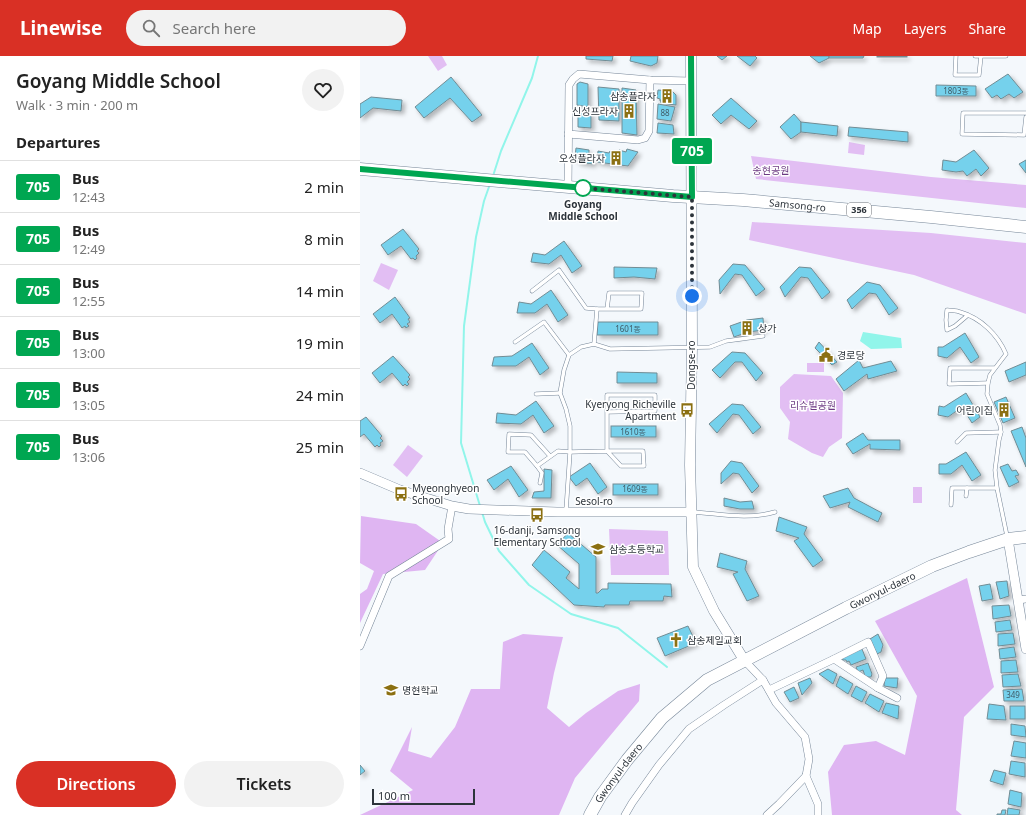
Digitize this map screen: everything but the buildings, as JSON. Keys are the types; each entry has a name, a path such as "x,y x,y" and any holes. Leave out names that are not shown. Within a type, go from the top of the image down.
{"main road":[{"name":"Dongse-ro","path":"691,56 692,347 690,465 693,567 714,611 744,660"},
{"name":"Samsong-ro","path":"360,169 847,209 1026,228"},
{"name":"Gwonyul-daero","path":"590,815 600,797 627,760 662,718 707,680 932,566 1008,539 1026,536"}],"street":[{"path":"568,187 569,85 573,78 579,74 650,80 691,81"},
{"path":"568,134 638,140 645,138 650,131 650,80"},
{"path":"360,473 400,490 452,506 448,529 449,539 389,576 360,646"},
{"name":"Sesol-ro","path":"452,506 497,511 691,512"},
{"path":"1008,539 1022,599 1026,650"},
{"path":"768,690 868,642 883,676 878,688"},
{"path":"834,659 878,688 897,698"},
{"path":"744,660 763,680 776,703 805,737 809,759 806,776 818,804 818,815"},
{"path":"625,815 632,802 659,765 689,729 763,680"},
{"path":"767,815 806,776"}],"lane":[{"path":"956,56 955,75 979,75 981,56"},
{"path":"975,56 1006,56"},
{"path":"1026,113 963,113 962,134 1024,134 1026,117"},
{"path":"532,291 559,270 586,308 597,310 641,310 642,293 609,293 607,309"},
{"path":"594,344 597,310"},
{"path":"968,315 947,330 947,310 959,311 968,315 984,325 994,334 1006,354 990,375 987,394 1000,425 1001,432 995,470 997,488 1008,539"},
{"path":"515,342 544,322 569,355"},
{"path":"566,512 570,452 570,426 560,393 564,370 569,355 581,346 594,344 610,349 710,348 726,341 763,336"},
{"path":"988,382 949,384 950,368 994,368"},
{"path":"536,394 560,393"},
{"path":"537,466 558,450 570,452 607,451 643,451 644,466 620,466 607,451 607,412 607,395 655,395 654,411 607,412"},
{"path":"957,442 966,433 1001,432"},
{"path":"540,483 542,473 525,452 508,452 509,434 531,435 550,456"},
{"path":"951,505 952,488 997,488"},
{"path":"966,496 967,488"},
{"path":"691,512 740,516 763,516 775,512"}],"green space":[{"path":"428,56 442,56 447,65 438,71"},
{"path":"849,142 865,145 864,155 848,153"},
{"name":"송현공원","path":"751,156 931,177 1026,185 1026,208 756,179"},
{"path":"752,222 931,233 1026,243 1026,314 914,275 749,240"},
{"path":"381,263 398,270 389,290 373,281"},
{"path":"807,363 824,363 824,372 807,372"},
{"name":"리슈빌공원","path":"794,374 831,376 843,393 842,438 829,447 823,457 812,453 788,439 790,422 780,408 780,387"},
{"path":"408,445 423,456 407,477 393,465"},
{"path":"913,487 922,487 922,503 913,503"},
{"path":"609,529 668,531 669,575 611,575"}],"shaded area":[{"path":"863,332 901,338 902,348 871,349 860,341"},
{"path":"361,516 416,524 443,543 425,570 383,574 360,623 360,594 367,589 374,571 360,563"},
{"path":"967,578 994,687 964,717 956,810 962,815 832,815 828,772 844,745 876,741 905,755 917,696 875,621"},
{"path":"523,634 563,637 547,708 569,727 586,713 618,691 640,684 639,701 575,778 559,815 360,815 413,790 390,771 412,727 408,751 431,758 455,727 471,689 500,689 503,642"}],"waterway":[{"path":"493,176 501,151 532,78 538,56"},
{"path":"480,506 461,443 464,326 476,237 484,201 490,184"},
{"path":"482,512 485,522 499,551 529,585 571,614 618,628 667,667"}],"bus line":[{"name":"705","path":"360,169 692,197 691,56"}],"place":[{"name":"삼송플라자","path":"667,96"},
{"name":"신성프라자","path":"629,111"},
{"name":"오성플라자","path":"616,158"},
{"name":"Goyang Middle School","path":"583,188"},
{"name":"상가","path":"747,328"},
{"name":"경로당","path":"826,355"},
{"name":"Kyeryong Richeville Apartment","path":"687,410"},
{"name":"어린이집","path":"1004,410"},
{"name":"Myeonghyeon School","path":"401,494"},
{"name":"16-danji, Samsong Elementary School","path":"537,515"},
{"name":"삼송초등학교","path":"598,549"},
{"name":"삼송제일교회","path":"676,640"},
{"name":"명현학교","path":"391,690"}],"route":[{"path":"583,188 692,197 692,296"}]}
